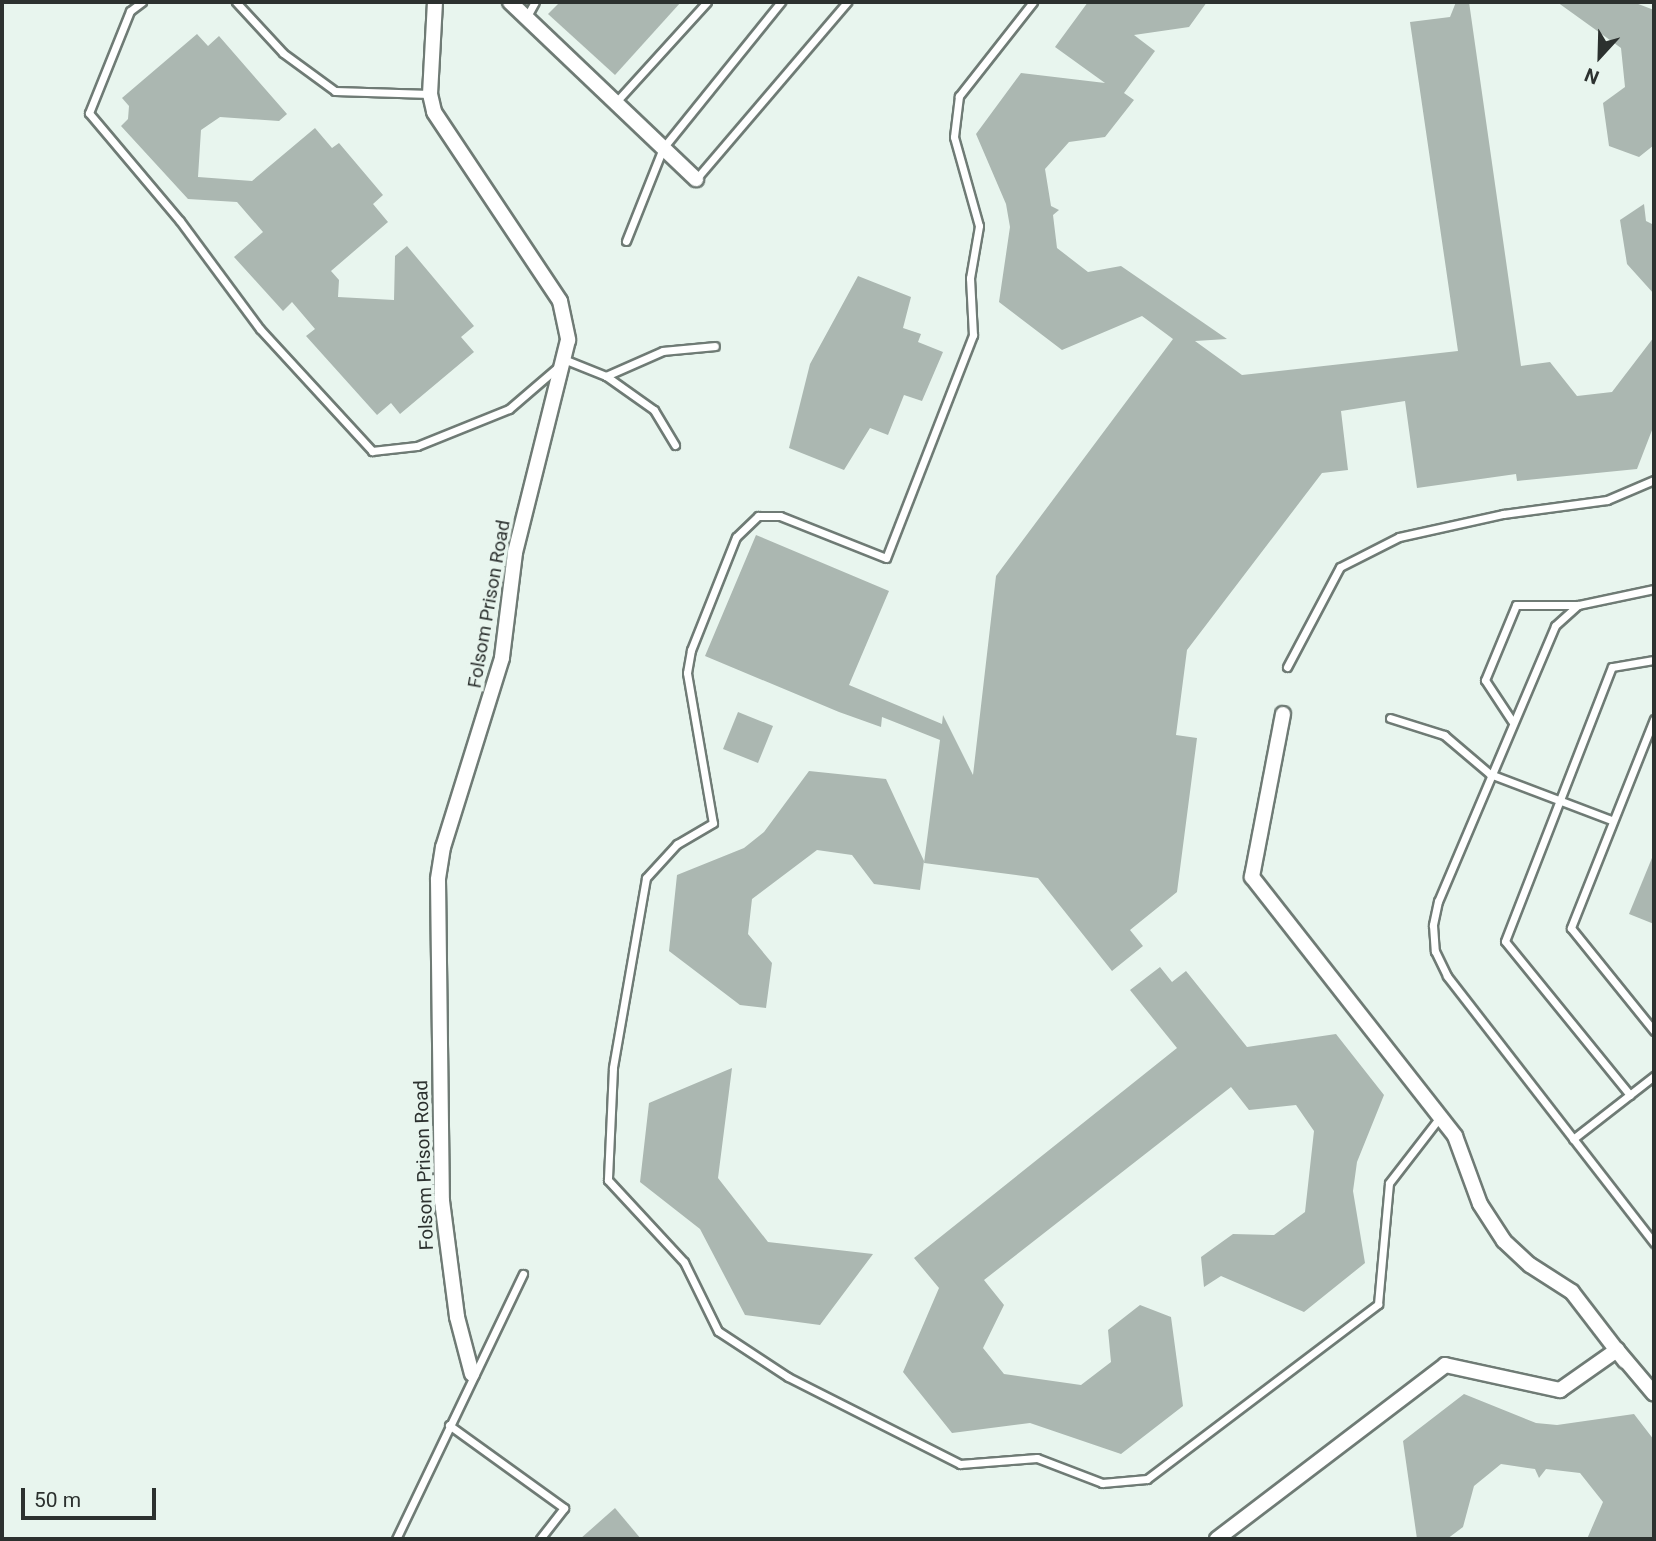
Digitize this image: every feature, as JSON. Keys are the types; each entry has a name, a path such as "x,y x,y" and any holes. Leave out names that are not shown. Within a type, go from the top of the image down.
{"street":[{"name":"Folsom Prison Road","path":"435,2 430,94 444,130 560,301 567,330 566,360 515,553 499,671 443,847 438,880 442,1201 457,1317 472,1374"},
{"path":"510,2 696,179"},
{"path":"1283,715 1252,877 1455,1136 1480,1204 1504,1241 1530,1265 1572,1292 1625,1361"},
{"path":"1217,1539 1445,1365 1560,1390 1616,1350 1654,1394"}],"lane":[{"path":"142,2 130,11 89,113 180,221 260,329 372,451 417,446 509,409 566,360 606,376 654,410 675,445"},
{"path":"236,2 283,52 335,91 430,94"},
{"path":"526,19 535,2"},
{"path":"615,103 706,2"},
{"path":"626,241 663,148 781,2"},
{"path":"696,179 847,2"},
{"path":"1033,2 959,96 954,137 979,226 970,278 973,335 886,558 780,516 758,516 736,537 691,650 687,673 713,823 677,844 646,878 613,1068 608,1180 684,1262 718,1331 788,1377 960,1464 1037,1458 1102,1483 1146,1479 1378,1304 1389,1183 1440,1117"},
{"path":"606,376 663,351 715,346"},
{"path":"1287,667 1340,568 1399,537 1503,514 1607,500 1654,480"},
{"path":"1512,721 1485,680 1516,605 1578,605 1654,589"},
{"path":"1578,605 1555,626 1490,774 1438,901 1433,925 1435,951 1447,976 1654,1242"},
{"path":"1630,1095 1505,942 1558,798 1612,667 1654,660"},
{"path":"1390,719 1444,735 1490,774 1611,820"},
{"path":"1654,719 1611,820 1571,928 1654,1031"},
{"path":"1573,1139 1654,1076"},
{"path":"396,1539 472,1374 523,1274"},
{"path":"449,1424 565,1508 540,1539"}],"building":[{"path":"560,2 681,2 615,75 548,14"},
{"path":"1088,2 1207,2 1189,27 1134,35 1155,51 1124,93 1134,100 1105,137 1069,142 1045,169 1051,206 1059,210 1053,215 1057,248 1088,272 1121,266 1227,339 1195,341 1242,375 1458,351 1410,22 1450,17 1456,2 1469,2 1521,366 1550,362 1577,396 1612,392 1654,337 1654,425 1637,469 1517,481 1516,474 1417,488 1405,401 1341,411 1348,470 1322,473 1187,650 1176,735 1197,738 1177,892 1130,930 1143,946 1112,971 1038,878 924,863 940,740 882,717 881,727 839,712 705,656 756,535 889,591 849,685 942,724 943,715 973,775 996,576 1173,339 1142,316 1062,350 999,302 1010,227 1006,204 976,134 1021,73 1105,83 1055,47"},
{"path":"1557,2 1633,2 1654,10 1654,145 1639,157 1609,146 1603,103 1625,87 1621,48"},
{"path":"197,34 208,46 219,36 287,114 279,121 220,117 201,130 198,177 252,181 315,128 332,148 339,143 383,195 373,204 388,222 331,271 339,280 338,297 394,300 395,256 407,246 474,326 461,337 474,352 400,414 391,403 377,415 306,336 315,329 292,302 283,311 234,257 263,232 237,202 188,199 121,126 128,119 129,106 122,98"},
{"path":"1644,204 1646,221 1654,225 1654,294 1627,264 1620,220"},
{"path":"858,276 911,297 903,328 921,334 918,342 943,352 922,401 904,395 888,435 870,428 844,470 789,448 810,364"},
{"path":"738,712 773,726 758,763 723,749"},
{"path":"809,771 886,779 924,861 920,890 874,884 852,855 817,850 752,899 748,934 772,963 766,1008 740,1005 669,951 677,875 744,848 764,832"},
{"path":"1654,853 1654,924 1629,914"},
{"path":"1160,967 1172,982 1186,971 1247,1047 1336,1034 1384,1095 1357,1162 1353,1191 1365,1263 1304,1312 1221,1276 1204,1287 1201,1257 1233,1234 1274,1235 1305,1212 1314,1131 1296,1105 1249,1110 1231,1087 984,1280 1004,1305 983,1348 1004,1374 1081,1385 1111,1362 1108,1330 1140,1305 1171,1317 1183,1406 1121,1454 1030,1423 952,1433 903,1372 939,1288 914,1258 1177,1048 1130,990"},
{"path":"732,1068 718,1178 768,1242 873,1254 820,1325 745,1315 700,1229 640,1182 649,1103"},
{"path":"1464,1394 1536,1423 1557,1425 1634,1414 1654,1440 1654,1539 1587,1539 1603,1502 1580,1473 1546,1469 1539,1478 1535,1469 1501,1464 1474,1486 1463,1527 1447,1539 1417,1539 1403,1441"},
{"path":"615,1508 641,1539 580,1539"}]}
